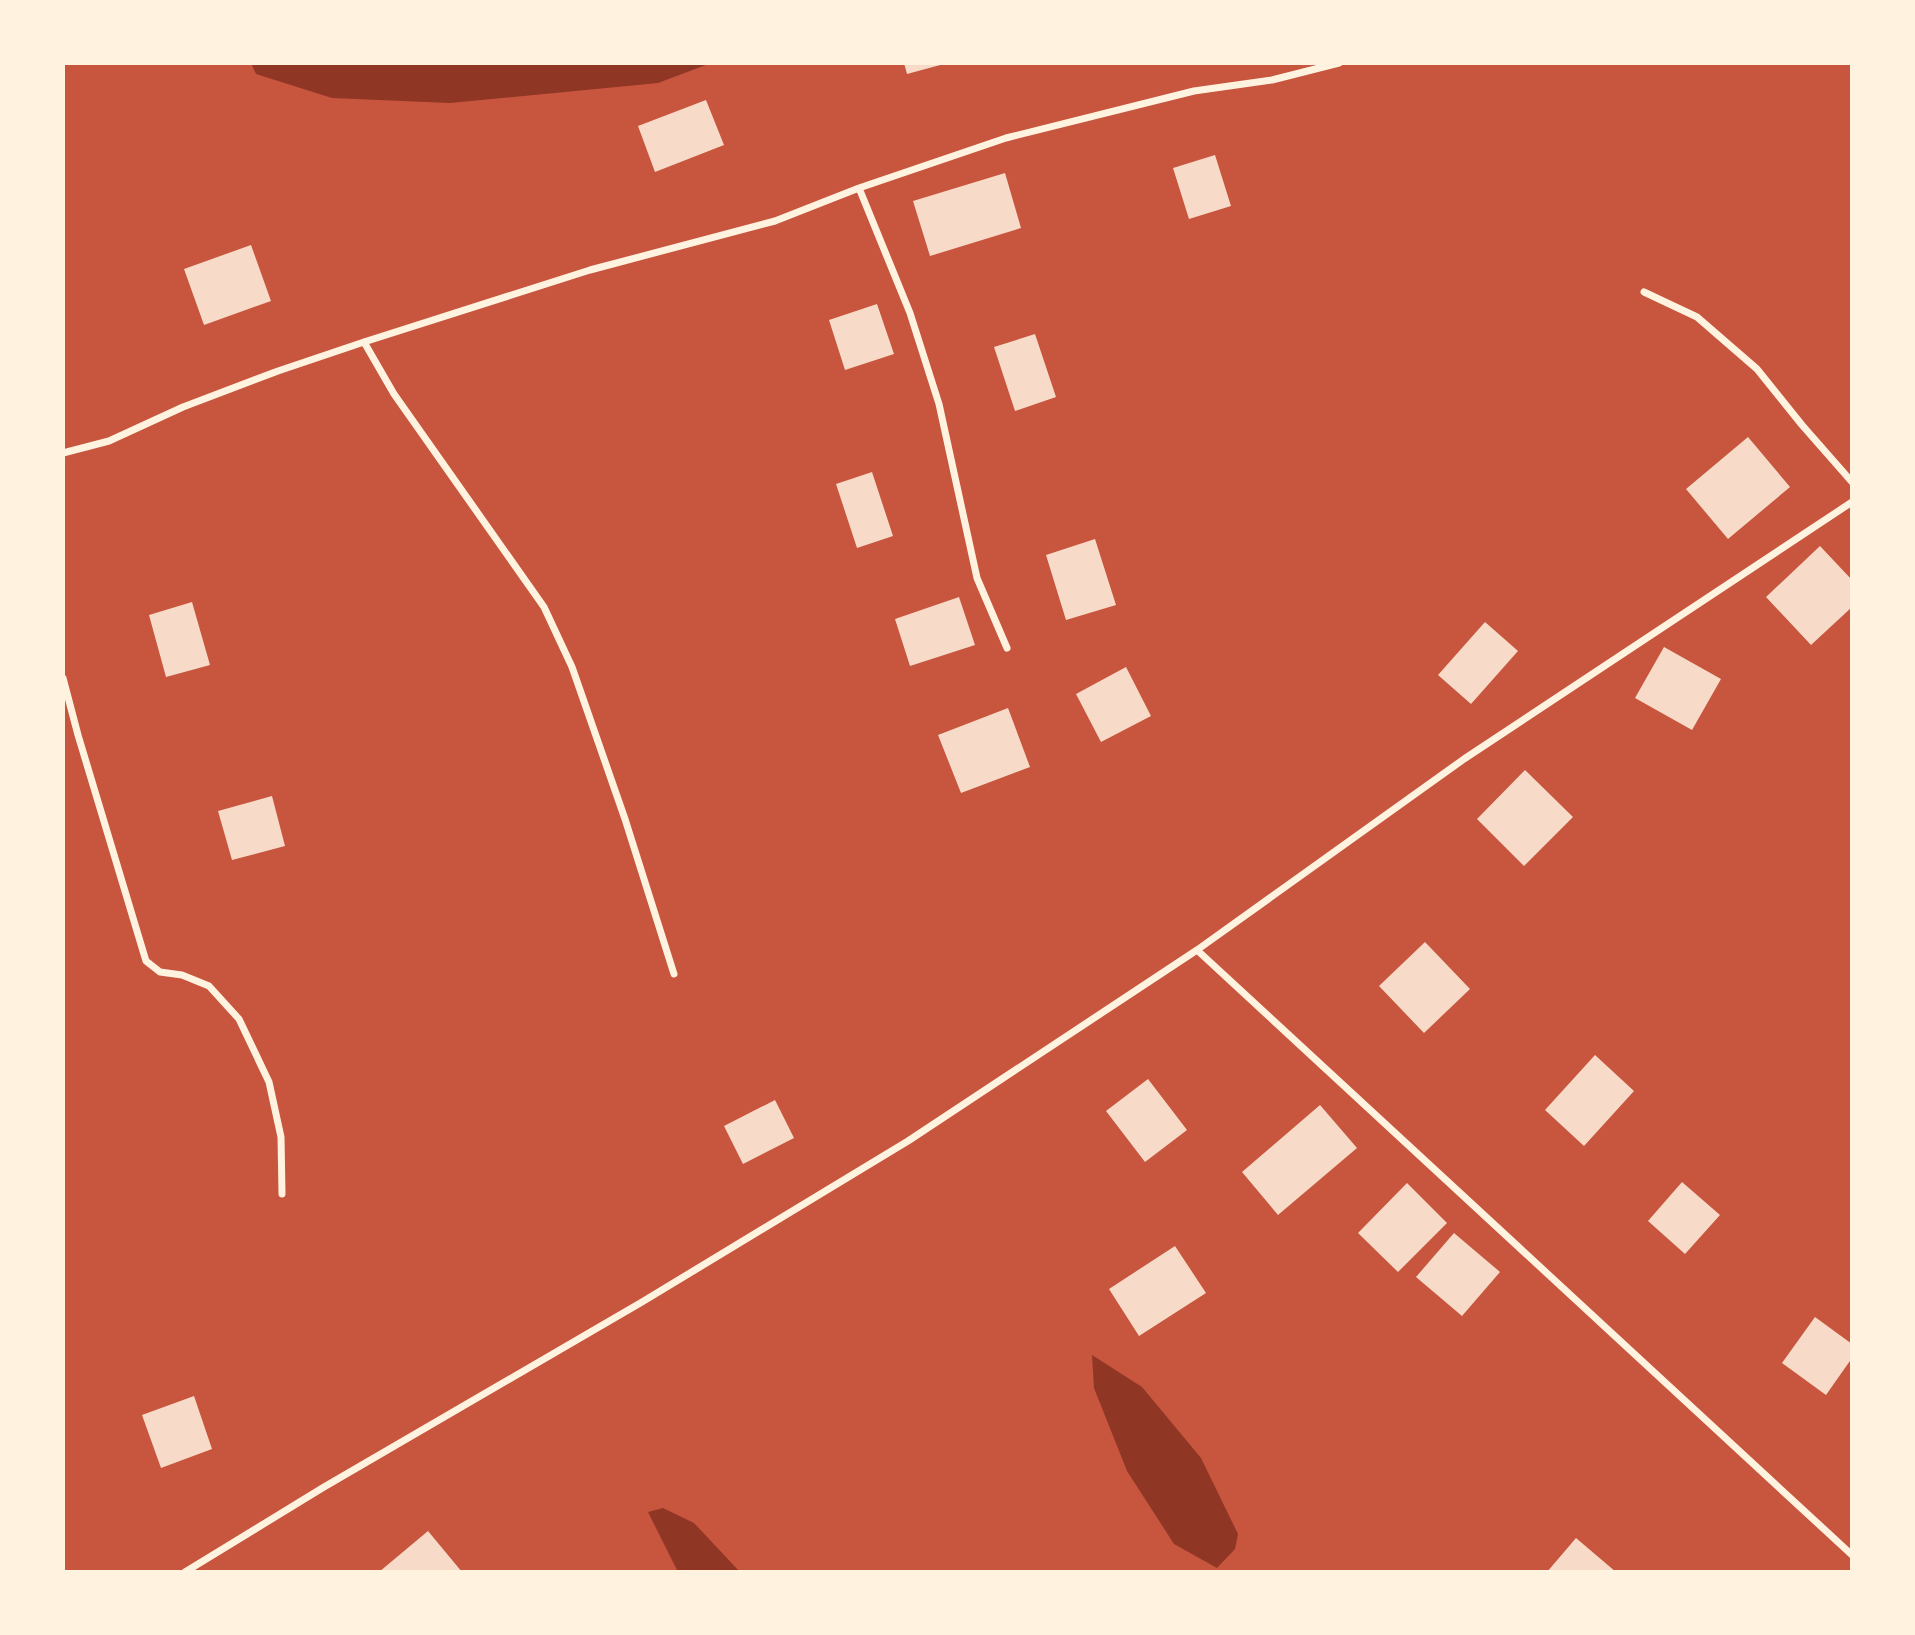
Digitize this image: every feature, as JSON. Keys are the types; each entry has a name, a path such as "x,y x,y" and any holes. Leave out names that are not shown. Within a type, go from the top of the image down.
{"street":[{"path":"63,453 109,441 183,407 278,370 590,270 775,221 859,188 1006,138 1194,91 1272,80 1339,63"},
{"path":"859,188 911,313 939,404 977,578 1007,648"},
{"path":"1644,292 1697,317 1757,369 1852,482"},
{"path":"364,342 394,394 544,607 576,680 625,819 674,974"},
{"path":"185,1572 324,1487 642,1303 908,1141 1197,950 1464,759 1852,502"},
{"path":"63,678 146,961 160,972 182,975 209,986 239,1019 270,1082 281,1137 282,1194"},
{"path":"1197,950 1852,1555"}],"shaded area":[{"path":"251,63 711,63 658,83 450,103 332,98 256,74"},
{"path":"1092,1355 1142,1387 1201,1458 1238,1534 1235,1549 1217,1568 1174,1544 1127,1471 1094,1388"},
{"path":"663,1508 694,1523 740,1572 678,1572 648,1512"}],"building":[{"path":"904,63 944,63 944,64 907,74"},
{"path":"706,100 724,145 655,172 638,126"},
{"path":"1215,155 1231,206 1189,219 1173,168"},
{"path":"1005,173 1021,228 930,256 913,201"},
{"path":"251,245 271,301 204,325 184,269"},
{"path":"877,304 894,354 845,370 829,320"},
{"path":"1035,334 1056,397 1015,411 994,347"},
{"path":"1748,437 1790,487 1728,539 1686,489"},
{"path":"872,472 893,536 857,548 836,484"},
{"path":"1095,539 1116,605 1066,620 1046,555"},
{"path":"1820,546 1852,580 1852,607 1811,645 1766,597"},
{"path":"959,597 975,645 910,666 895,619"},
{"path":"192,602 210,665 166,677 149,615"},
{"path":"1485,622 1518,651 1471,704 1438,675"},
{"path":"1664,647 1721,679 1692,730 1635,698"},
{"path":"1126,667 1151,716 1101,742 1076,694"},
{"path":"1008,708 1030,767 961,793 938,735"},
{"path":"1525,770 1573,817 1524,866 1477,819"},
{"path":"272,796 285,846 232,860 218,811"},
{"path":"1425,942 1470,989 1424,1033 1379,986"},
{"path":"1595,1055 1634,1091 1584,1146 1545,1110"},
{"path":"1148,1079 1187,1130 1145,1162 1106,1111"},
{"path":"775,1100 794,1138 743,1164 724,1126"},
{"path":"1320,1105 1357,1148 1278,1215 1242,1172"},
{"path":"1682,1182 1720,1215 1685,1254 1648,1221"},
{"path":"1407,1183 1447,1223 1398,1272 1358,1233"},
{"path":"1454,1233 1500,1272 1462,1316 1416,1277"},
{"path":"1175,1246 1206,1293 1139,1336 1109,1289"},
{"path":"1815,1317 1852,1344 1852,1358 1826,1395 1782,1363"},
{"path":"194,1396 212,1449 161,1468 142,1415"},
{"path":"428,1531 462,1572 379,1572"},
{"path":"1576,1538 1616,1572 1547,1572"}]}
